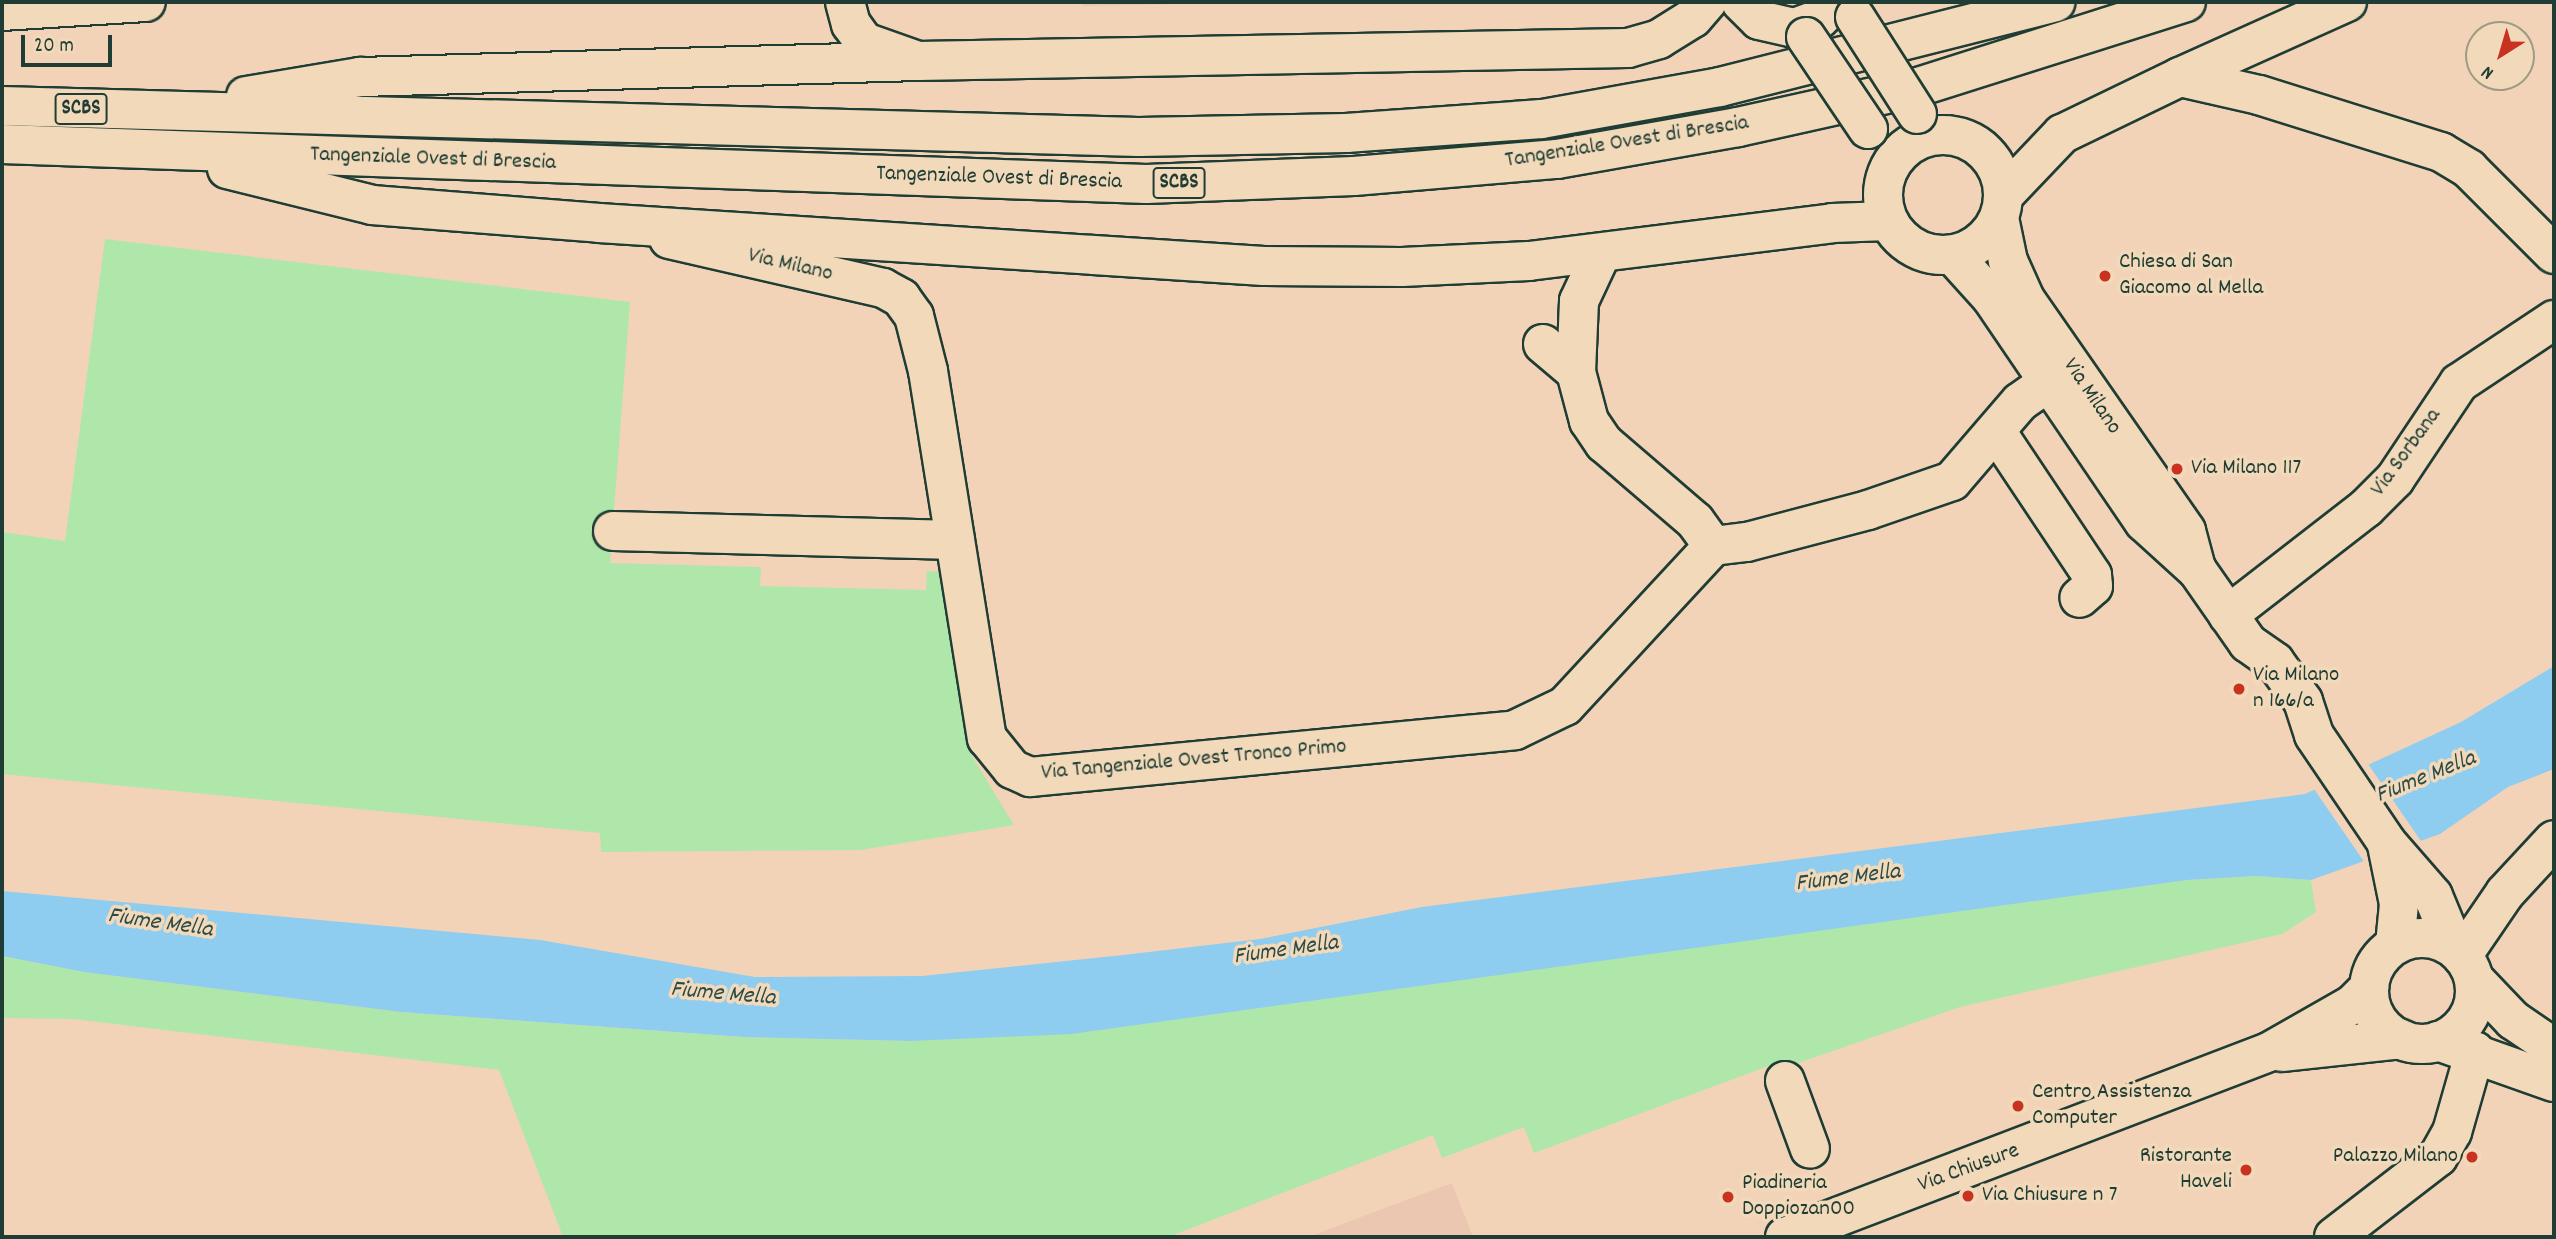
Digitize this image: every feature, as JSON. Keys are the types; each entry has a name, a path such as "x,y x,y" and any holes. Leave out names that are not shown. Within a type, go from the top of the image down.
{"main road":[{"path":"2,12 146,2"},
{"path":"845,2 850,24 864,42 918,61"},
{"path":"161,111 360,77 918,61 1629,48 1659,39 1693,18 1707,2"},
{"path":"1741,2 1759,20 1800,32 1868,129 1887,171"},
{"name":"Tangenziale Ovest di Brescia","path":"2,106 1139,138 1346,133 1542,119 1720,87 2055,2"},
{"name":"Tangenziale Ovest di Brescia","path":"2,144 1146,184 1354,177 1557,159 1738,127 1918,87 2186,2"},
{"path":"1800,32 1819,19 1847,7 1927,124 1887,171 1882,196 1888,221 1915,248 1953,255 1980,242 2001,207 2063,134 2180,77 2347,2"},
{"path":"2180,77 2259,95 2441,152 2469,169 2546,239"},
{"name":"Via Milano","path":"1927,124 1983,151 2000,176 2008,261 2025,299 2186,531 2197,570"},
{"path":"150,149 372,205 599,223 1264,266 1402,267 1529,261 1791,228 1888,221"},
{"name":"Via Milano","path":"599,223 883,288 901,298 914,316 929,371"},
{"path":"1601,254 1585,384 1589,421 1604,443 1695,521 1713,546"},
{"name":"Via Milano","path":"1953,255 1991,297 2046,384 2144,522 2197,570 2238,629 2275,662 2303,701 2314,735 2387,843 2433,896 2464,962"},
{"path":"1529,261 1593,306"},
{"name":"Via Sorbana","path":"2238,629 2395,479 2435,412 2459,383 2554,320"},
{"path":"1543,344 1585,384"},
{"name":"Via Tangenziale Ovest Tronco Primo","path":"929,371 987,738 1012,769 1031,777 1516,730 1565,706 1713,546"},
{"name":"Via Milano","path":"1713,546 1746,542 1868,510 1952,481 1963,473 2020,402 2046,384"},
{"path":"1996,431 2092,575 2093,586 2079,598"},
{"path":"613,531 955,540"},
{"path":"2438,1041 2464,1023 2471,1010 2464,962 2513,883 2554,840"},
{"name":"Via Milano","path":"2387,843 2398,885 2395,945"},
{"path":"2554,1048 2513,1020 2464,962 2426,938 2395,945 2373,971 2369,988 2377,1019 2401,1039 2438,1041 2475,1051 2554,1082"},
{"name":"Via Chiusure","path":"1785,1237 2269,1052 2353,1004 2369,988"},
{"name":"Via Chiusure","path":"2269,1052 2401,1039"},
{"path":"2334,1237 2438,1157 2455,1125 2475,1051"},
{"path":"1785,1081 1810,1149"}],"shaded area":[{"path":"1080,2 1288,2 1084,6"},
{"path":"1452,1183 1473,1237 1309,1237 1374,1212"}],"green space":[{"path":"105,239 630,302 610,563 761,567 760,586 926,590 927,571 942,572 972,756 1014,825 861,850 601,852 600,833 2,774 2,532 65,541"},
{"path":"2256,876 2311,880 2316,912 2282,934 1960,1007 1778,1070 1774,1064 1534,1153 1524,1127 1442,1158 1433,1135 1168,1237 563,1237 499,1070 73,1019 2,1018 2,956 84,972 401,1012 744,1037 911,1041 2187,880"}],"water":[{"name":"Fiume Mella","path":"2554,666 2554,769 2508,787 2440,834 2311,880 2256,876 2187,880 1071,1034 911,1041 744,1037 401,1012 84,972 2,956 2,891 540,940 755,977 922,976 1123,955 1260,939 1422,907 2305,794 2461,722"}],"pier":[{"path":"2366,761 2423,844 2367,866 2312,786"}],"place":[{"name":"Chiesa di San Giacomo al Mella","path":"2105,276"},
{"name":"Via Milano 117","path":"2177,469"},
{"name":"Via Milano n 166/a","path":"2239,689"},
{"name":"Centro Assistenza Computer","path":"2018,1106"},
{"name":"Palazzo Milano","path":"2472,1157"},
{"name":"Ristorante Haveli","path":"2246,1170"},
{"name":"Via Chiusure n 7","path":"1968,1196"},
{"name":"Piadineria Doppiozan00","path":"1728,1197"}]}
